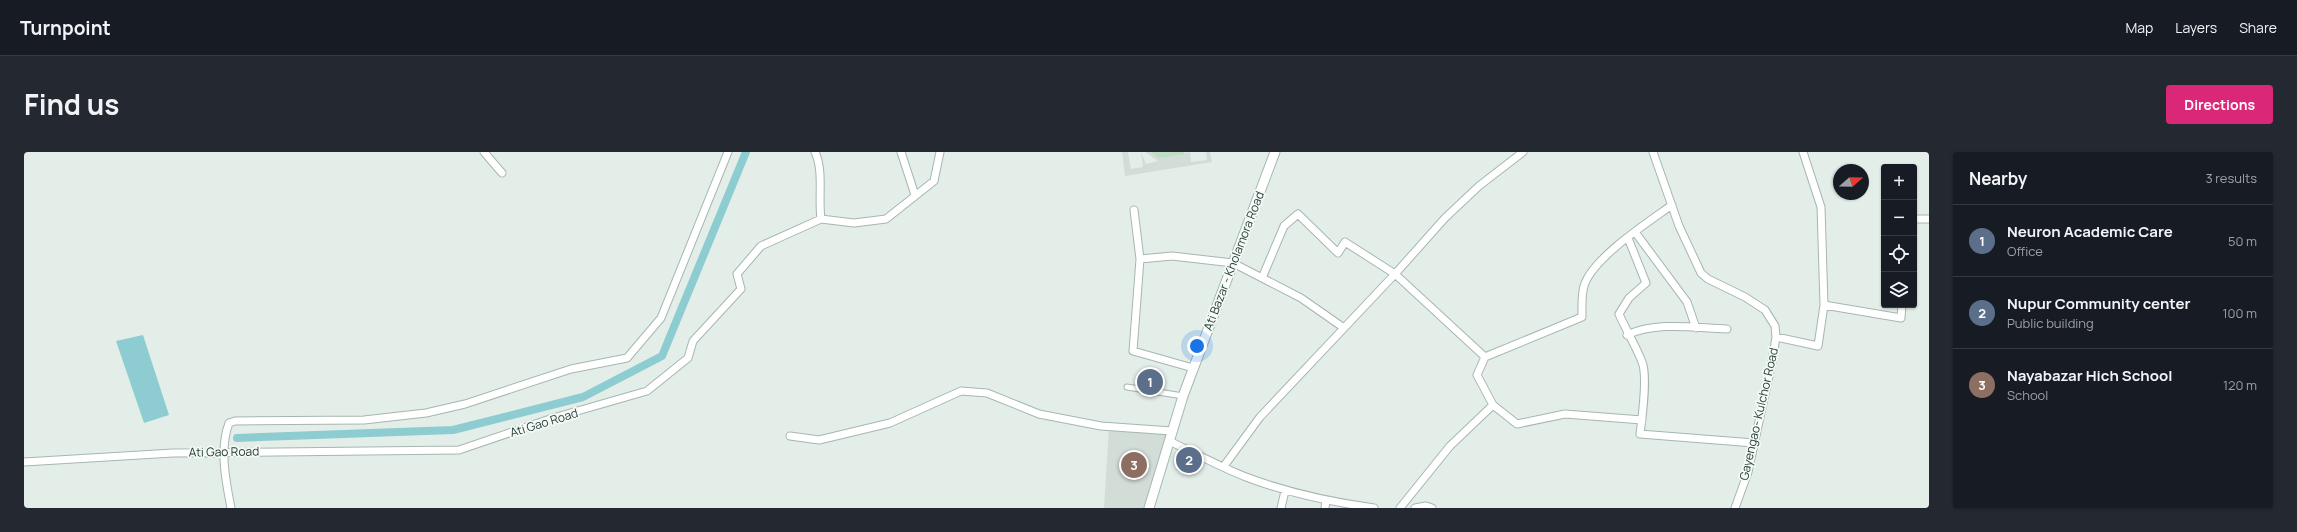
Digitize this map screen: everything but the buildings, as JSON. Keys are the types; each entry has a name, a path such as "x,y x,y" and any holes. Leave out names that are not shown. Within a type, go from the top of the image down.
{"main road":[{"name":"Ati Bazar - Kholamora Road","path":"1149,508 1183,396 1275,152"}],"street":[{"path":"484,152 502,173"},
{"path":"231,508 224,452 225,433 229,424 235,421 364,420 426,413 465,404 571,369 627,358 661,318 728,152"},
{"path":"815,152 818,159 818,201 821,219 854,223 886,219 934,181 940,152"},
{"path":"901,152 915,195"},
{"path":"1224,466 1260,416 1395,274 1445,218 1479,186 1523,152"},
{"name":"Gayengao- Kulchor Road","path":"1653,152 1689,251 1701,273 1708,279 1745,297 1765,310 1775,326 1776,337 1748,472 1735,508"},
{"path":"1776,337 1818,346 1824,305 1821,207 1802,152"},
{"path":"1642,420 1565,414 1517,424 1493,405 1477,375 1485,357 1582,317 1584,283 1601,261 1635,232 1672,205"},
{"path":"1134,210 1140,259 1133,351 1193,368"},
{"path":"1262,278 1284,226 1298,214 1338,253 1345,242 1395,274 1485,357"},
{"name":"Ati Gao Road","path":"24,462 173,452 459,450 553,418 647,391 688,358 693,341 741,289 737,274 761,246 821,219"},
{"path":"1917,219 1929,219"},
{"path":"1635,232 1687,302 1696,328"},
{"path":"1628,238 1646,283 1629,298 1619,314 1627,335 1643,363 1642,420 1640,434 1754,443"},
{"path":"1140,259 1172,256 1233,263 1301,298 1344,328"},
{"path":"1824,305 1901,318 1902,308"},
{"path":"1627,335 1641,329 1696,328 1727,330"},
{"path":"1127,388 1183,396"},
{"path":"790,436 819,440 890,423 960,391 987,394 1039,414 1086,423 1172,431"},
{"path":"1400,508 1450,446 1493,405"},
{"path":"1169,441 1245,477 1285,491 1374,508"},
{"path":"1281,508 1285,491"},
{"path":"1325,508 1326,500"},
{"path":"1415,508 1426,506 1432,508"}],"shaded area":[{"path":"1122,152 1128,152 1131,169 1143,167 1141,152 1146,164 1158,161 1145,152 1151,152 1157,156 1190,152 1191,162 1207,160 1206,152 1210,152 1212,162 1125,176"},
{"path":"1109,427 1172,431 1149,508 1104,508"}],"green space":[{"path":"1151,152 1184,152 1184,154 1159,158"}],"water":[{"path":"143,335 169,415 144,423 116,341"}],"waterway":[{"path":"237,438 453,430 583,397 662,356 746,152"}],"place":[{"name":"Neuron Academic Care","path":"1150,382"},
{"name":"Nupur Community center","path":"1189,460"},
{"name":"Nayabazar Hich School","path":"1134,465"}]}
